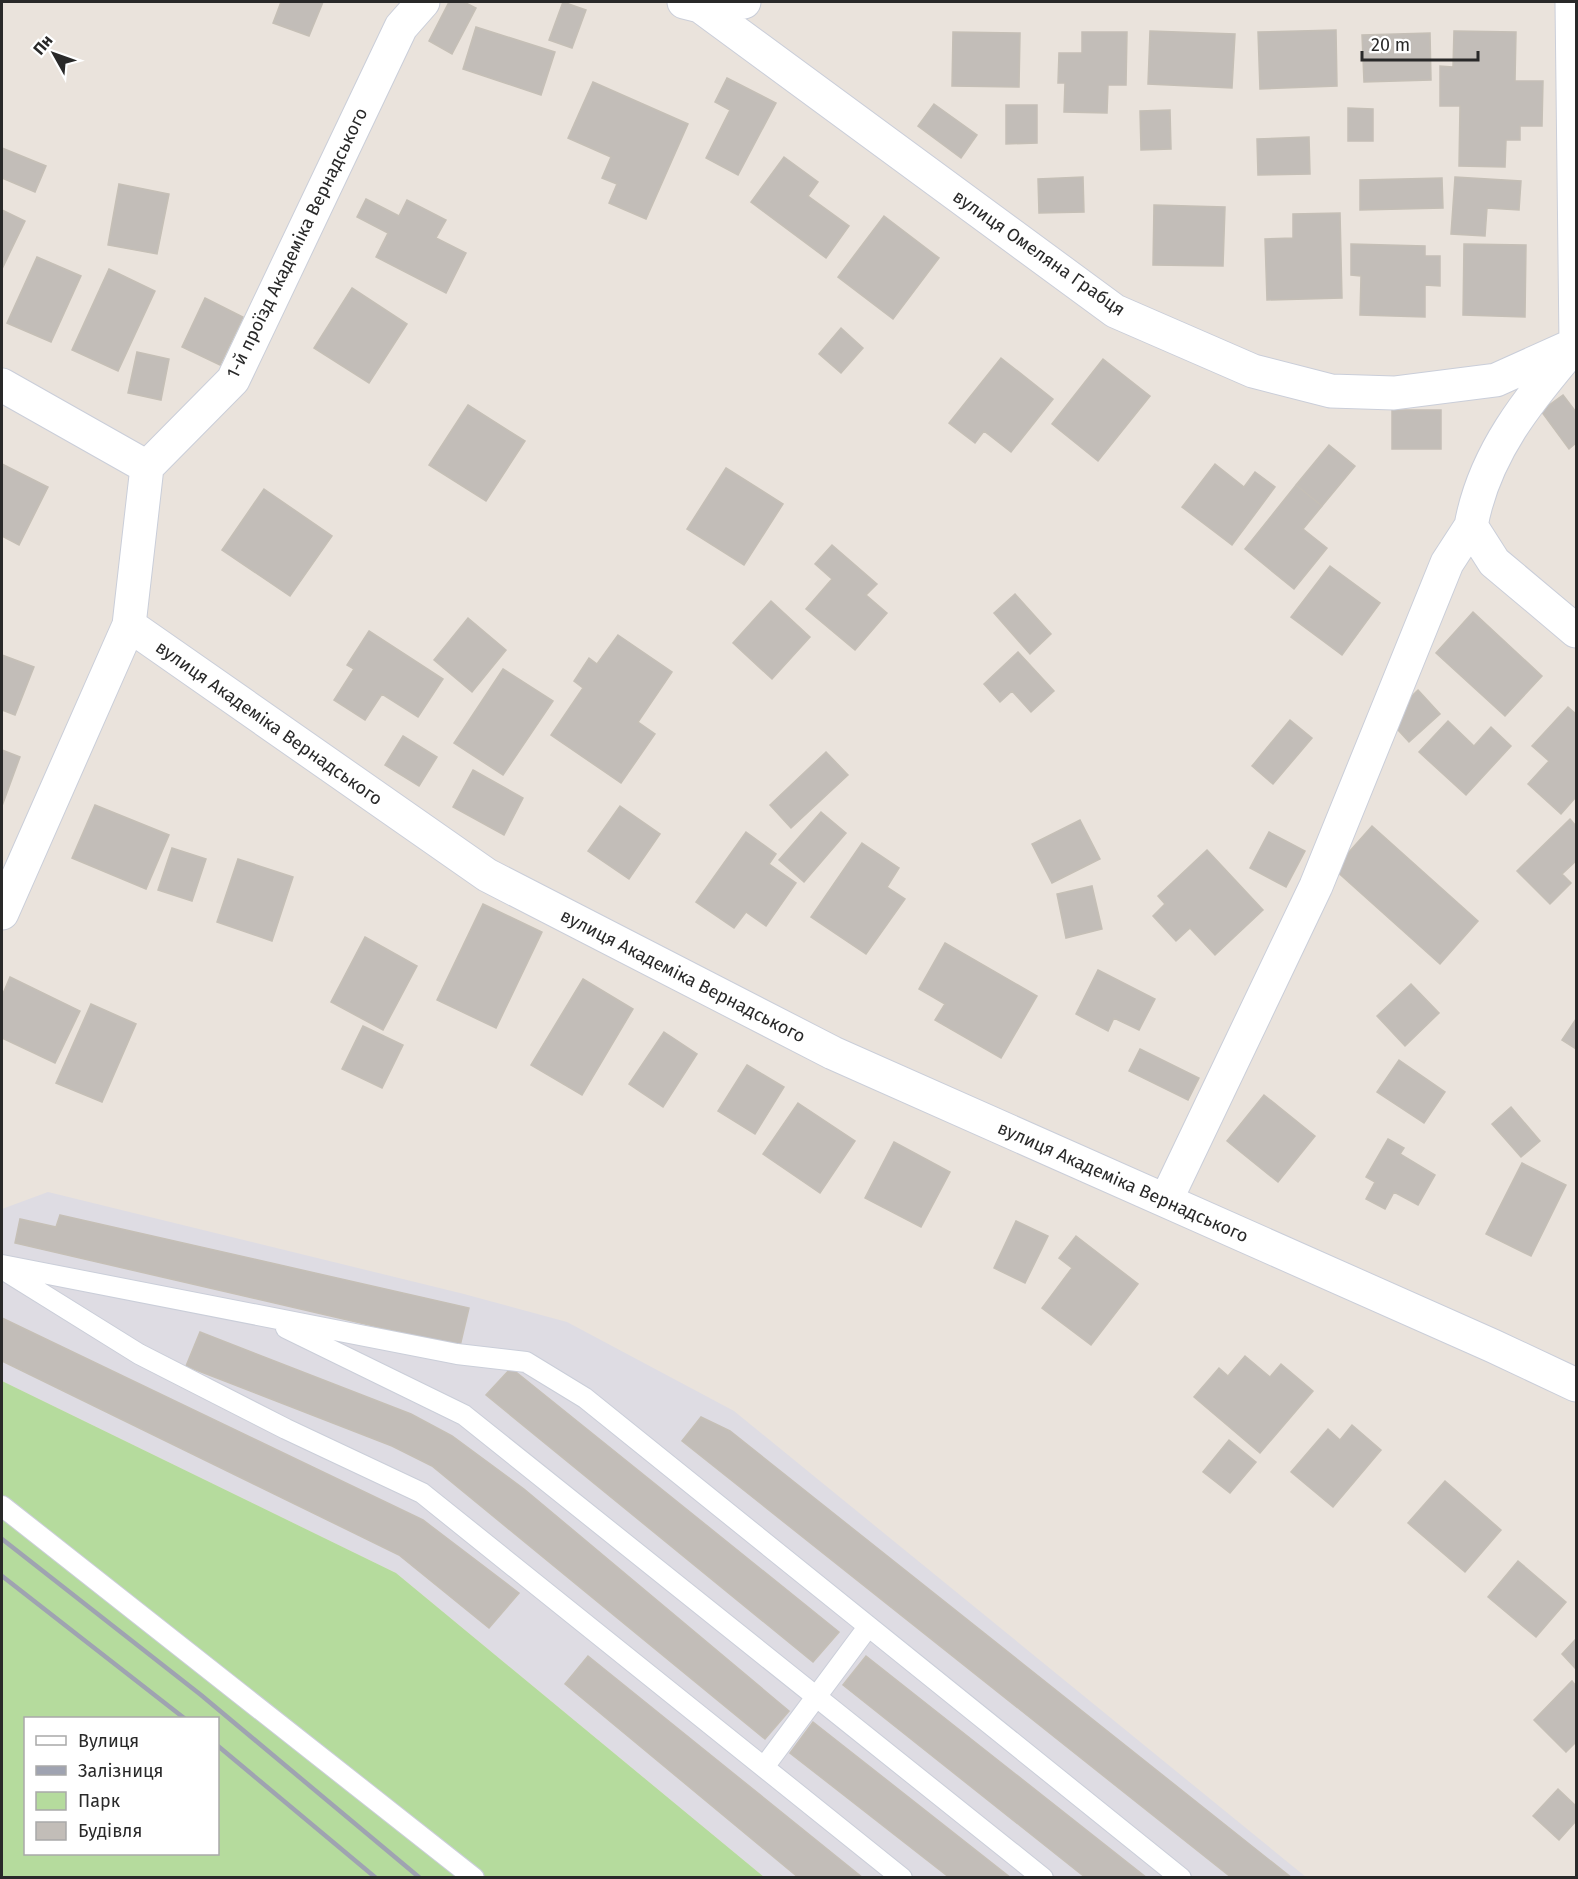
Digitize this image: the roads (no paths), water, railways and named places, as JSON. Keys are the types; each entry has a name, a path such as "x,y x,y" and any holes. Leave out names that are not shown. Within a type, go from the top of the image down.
{"street":[{"name":"1-й проїзд Академіка Вернадського","path":"147,467 233,380 401,27 423,2"},
{"path":"692,4 744,2"},
{"path":"1166,1200 1316,886 1447,563 1471,526 1475,499 1495,451 1527,401 1576,344 1572,2"},
{"name":"вулиця Омеляна Грабця","path":"692,4 1115,311 1253,370 1331,391 1394,393 1496,380 1576,344"},
{"path":"2,385 147,467 129,625 2,913"},
{"path":"1471,526 1494,562 1576,631"},
{"name":"вулиця Академіка Вернадського","path":"129,625 487,875 833,1053 1576,1385"}],"lane":[{"path":"2,1267 457,1354 526,1362 585,1398 1181,1878"},
{"path":"2,1267 139,1354 286,1429 422,1492 902,1878"},
{"path":"262,1316 464,1415 1043,1878"},
{"path":"2,1506 474,1878"},
{"path":"764,1767 868,1627"}],"railway":[{"path":"2,1539 201,1695 420,1878"},
{"path":"2,1576 183,1717"},
{"path":"219,1747 376,1878"}]}
